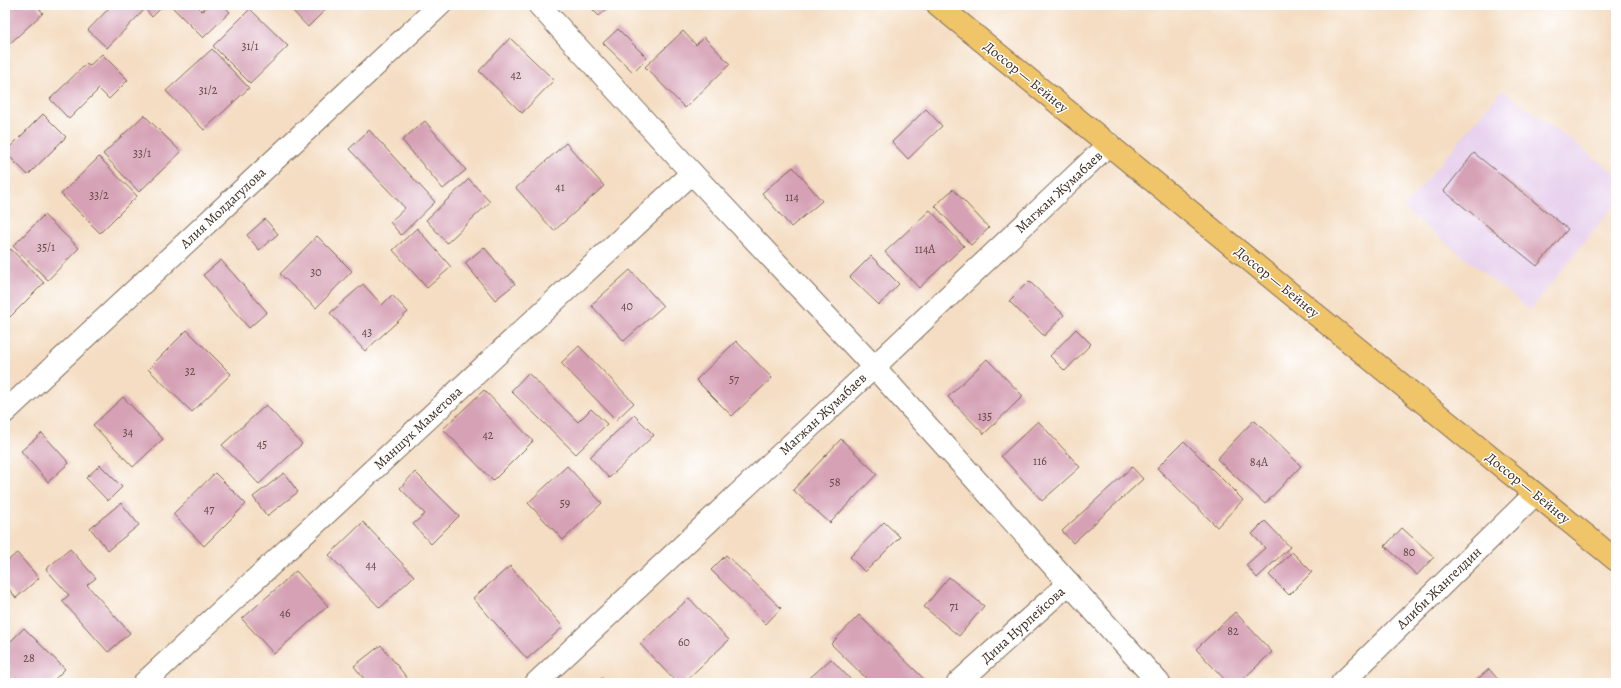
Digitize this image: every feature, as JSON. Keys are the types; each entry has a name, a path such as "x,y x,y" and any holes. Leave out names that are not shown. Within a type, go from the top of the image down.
{"highway":[{"name":"Доссор — Бейнеу","path":"938,5 1616,560"}],"street":[{"name":"Алия Молдагулова","path":"5,412 440,5"},
{"path":"539,5 692,173 874,367 1159,683"},
{"name":"Магжан Жумабаев","path":"536,683 874,367 1109,144"},
{"name":"Маншук Маметова","path":"144,683 692,173"},
{"name":"Алиби Жангелдин","path":"1342,683 1535,494"},
{"name":"Дина Нурпейсова","path":"958,683 1069,583"}],"shaded area":[{"path":"1502,90 1616,174 1616,203 1530,310 1403,208"}],"building":[{"path":"5,5 36,5 43,13 5,48"},
{"path":"112,5 164,5 152,17 145,9 107,48 88,30"},
{"path":"170,5 196,5 202,11 208,5 223,5 230,12 203,38"},
{"path":"287,5 330,5 308,27"},
{"path":"588,5 611,5 599,16"},
{"path":"250,9 288,46 250,83 213,46"},
{"path":"618,29 647,58 633,72 603,43"},
{"path":"683,31 696,45 704,37 730,64 685,108 645,67"},
{"path":"510,38 554,80 522,113 479,71"},
{"path":"212,49 249,88 204,130 166,91"},
{"path":"102,54 128,80 109,99 99,89 69,119 50,99 87,63 89,66"},
{"path":"5,67 10,72 5,76"},
{"path":"926,109 942,126 908,159 892,142"},
{"path":"43,114 66,137 28,175 5,152"},
{"path":"144,115 181,152 139,192 103,154"},
{"path":"425,121 466,170 443,189 402,140"},
{"path":"369,130 435,202 401,235 390,222 405,208 349,149"},
{"path":"566,143 604,186 554,231 516,188"},
{"path":"1474,153 1568,229 1537,266 1444,191"},
{"path":"99,157 137,196 100,233 61,194"},
{"path":"793,167 822,201 791,227 762,193"},
{"path":"469,179 490,202 447,243 426,220"},
{"path":"953,189 989,228 971,245 935,206"},
{"path":"930,210 964,246 919,288 885,252"},
{"path":"44,215 79,248 48,280 13,246"},
{"path":"265,219 278,234 259,250 247,235"},
{"path":"417,228 451,267 427,288 393,250"},
{"path":"317,236 352,271 316,308 280,274"},
{"path":"484,247 515,284 495,300 465,263"},
{"path":"11,249 44,283 5,322 5,255"},
{"path":"871,256 899,284 879,305 850,277"},
{"path":"221,260 267,312 249,328 203,275"},
{"path":"630,270 663,306 624,341 591,305"},
{"path":"1029,281 1064,315 1044,336 1009,301"},
{"path":"363,284 382,305 392,295 408,312 365,351 330,313"},
{"path":"1076,329 1091,344 1065,371 1050,356"},
{"path":"187,330 231,374 192,412 148,369"},
{"path":"736,341 772,378 732,416 696,380"},
{"path":"579,346 634,403 616,420 561,363"},
{"path":"987,359 1023,396 984,434 948,397"},
{"path":"528,373 578,422 591,409 607,424 576,454 511,391"},
{"path":"484,390 533,441 493,481 443,429"},
{"path":"123,397 163,439 133,467 93,425"},
{"path":"266,405 302,444 259,484 222,445"},
{"path":"634,415 654,435 609,478 590,457"},
{"path":"1254,420 1301,466 1265,504 1217,459"},
{"path":"1038,421 1080,467 1042,501 1001,456"},
{"path":"42,433 69,463 48,482 21,451"},
{"path":"841,439 877,474 830,523 793,490"},
{"path":"1184,441 1243,500 1217,527 1157,468"},
{"path":"100,465 122,487 108,501 86,478"},
{"path":"567,466 602,503 563,540 528,503"},
{"path":"1132,467 1143,479 1073,543 1062,531"},
{"path":"415,472 459,516 431,544 413,524 425,514 400,488"},
{"path":"215,473 246,504 204,546 173,514"},
{"path":"284,473 298,492 267,516 253,497"},
{"path":"121,503 139,525 108,550 90,528"},
{"path":"1265,521 1290,547 1257,578 1246,565 1265,548 1252,534"},
{"path":"363,522 414,576 380,608 329,555"},
{"path":"884,522 900,537 865,572 850,557"},
{"path":"1402,528 1434,557 1417,575 1385,546"},
{"path":"70,549 96,578 87,585 130,633 108,652 62,601 69,595 46,569"},
{"path":"1292,552 1312,572 1289,595 1269,575"},
{"path":"17,553 39,578 16,598 5,584 5,563"},
{"path":"726,555 781,608 766,624 711,570"},
{"path":"510,566 563,627 527,659 473,598"},
{"path":"296,571 328,606 274,654 242,619"},
{"path":"949,577 984,606 959,636 924,607"},
{"path":"689,598 729,640 683,683 677,683 640,644"},
{"path":"1235,612 1272,652 1239,683 1228,683 1196,649"},
{"path":"859,615 924,679 921,683 871,683 831,644"},
{"path":"24,628 65,669 51,683 5,683 5,647"},
{"path":"381,645 411,683 367,683 354,666"},
{"path":"831,659 854,683 804,683"},
{"path":"1489,669 1501,683 1473,683"},
{"path":"602,678 607,683 597,683"},
{"path":"1287,679 1291,683 1282,683"},
{"path":"1403,679 1406,683 1398,683"}]}
